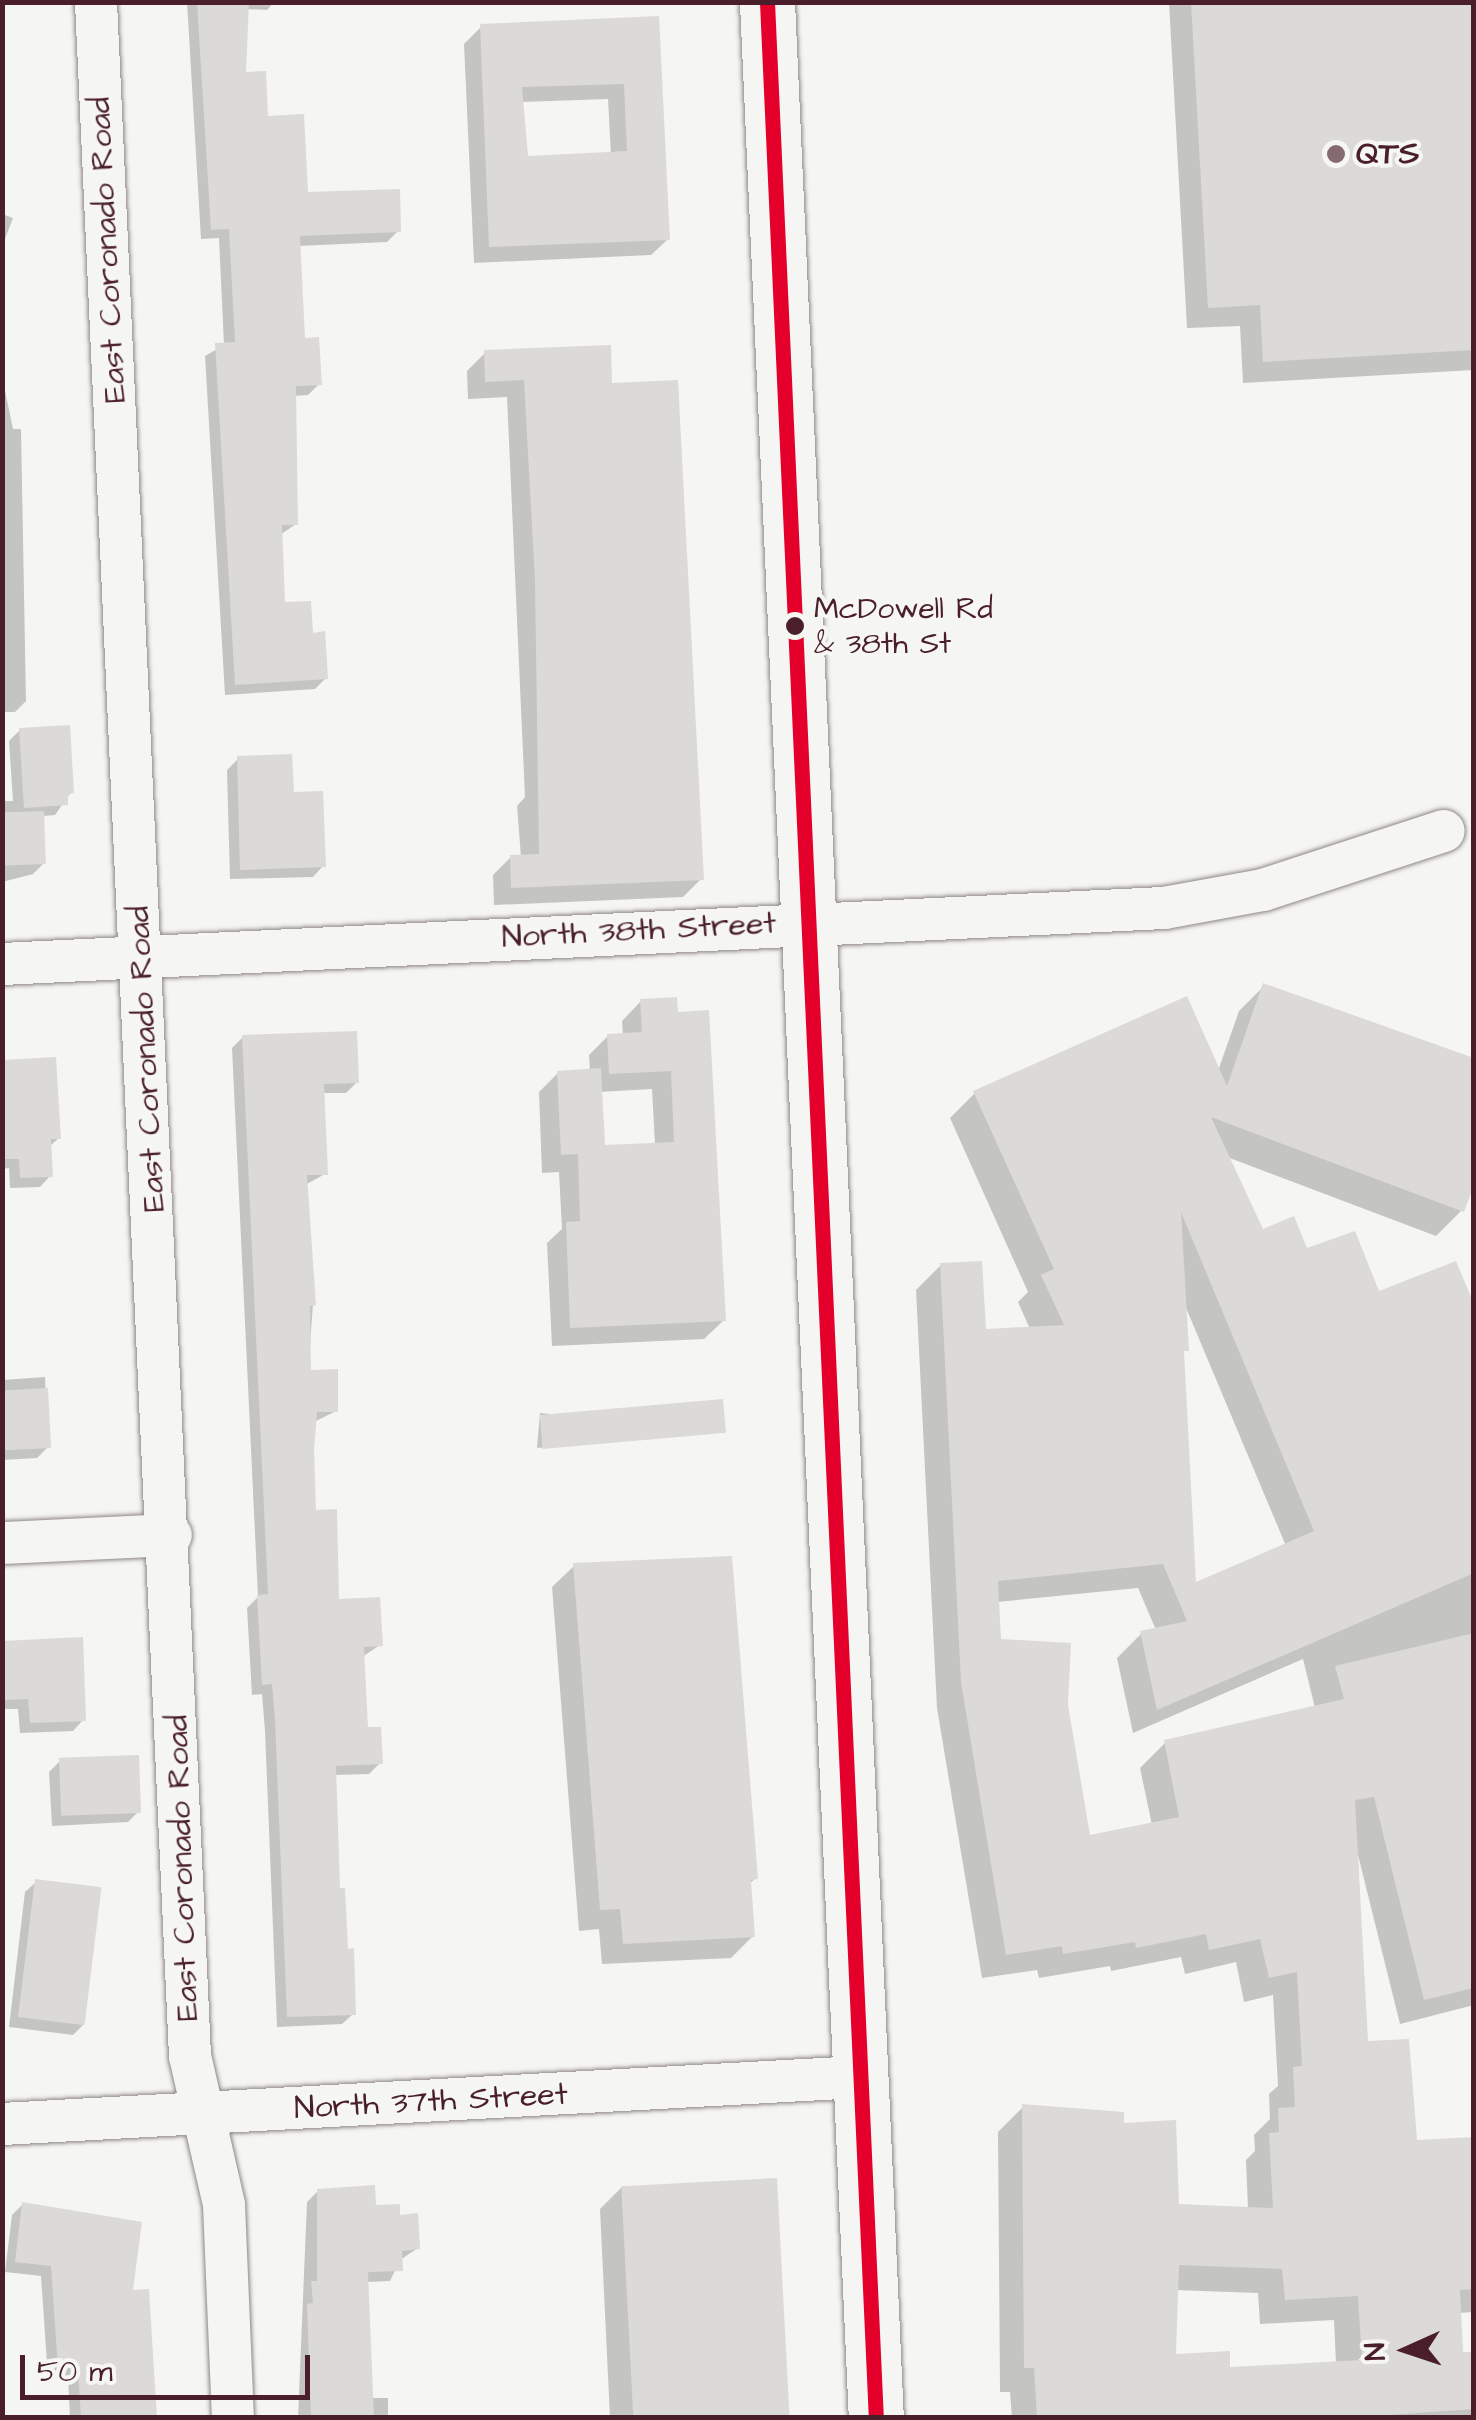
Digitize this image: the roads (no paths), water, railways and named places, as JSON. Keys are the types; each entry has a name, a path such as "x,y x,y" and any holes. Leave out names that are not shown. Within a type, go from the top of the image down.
{"main road":[{"path":"766,2 876,2418"}],"street":[{"name":"East Coronado Road","path":"96,2 171,1535 190,2056 224,2205 233,2418"},
{"name":"North 38th Street","path":"2,964 1164,908 1300,880 1444,831"},
{"path":"2,1543 171,1535"},
{"name":"North 37th Street","path":"2,2124 858,2077"}],"place":[{"name":"QTS","path":"1336,154"},
{"name":"McDowell Rd & 38th St","path":"795,626"}]}
